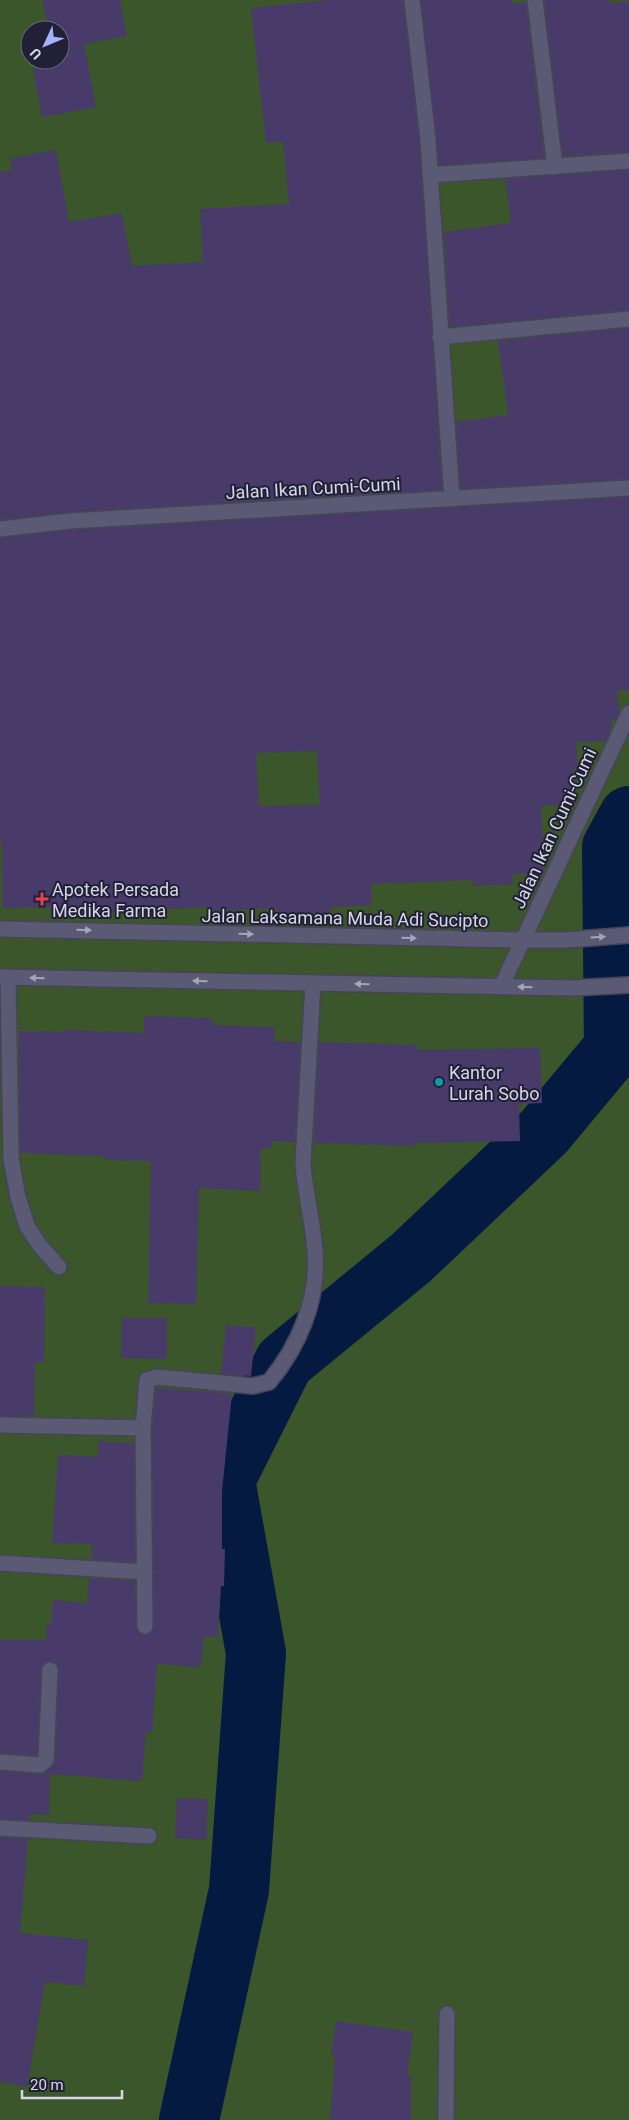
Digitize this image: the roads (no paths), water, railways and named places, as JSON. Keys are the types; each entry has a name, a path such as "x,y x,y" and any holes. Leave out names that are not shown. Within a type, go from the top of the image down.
{"street":[{"path":"412,0 430,175 452,499"},
{"path":"535,0 555,166"},
{"path":"430,175 629,161"},
{"path":"440,337 629,319"},
{"name":"Jalan Ikan Cumi-Cumi","path":"0,529 70,521 629,488"},
{"name":"Jalan Ikan Cumi-Cumi","path":"501,986 629,714"},
{"name":"Jalan Laksamana Muda Adi Sucipto","path":"0,929 522,940 566,940 629,935"},
{"path":"59,1267 40,1246 27,1226 18,1197 11,1159 4,977 573,988 629,985"},
{"path":"145,1626 143,1428 146,1384 150,1378 157,1377 260,1386 268,1382 275,1374 294,1343 310,1309 316,1283 315,1250 304,1190 303,1163 313,983"},
{"path":"0,1425 143,1428"},
{"path":"0,1563 144,1572"},
{"path":"0,1762 40,1765 46,1760 50,1670"},
{"path":"0,1828 149,1836"},
{"path":"446,2120 447,2014"}],"waterway":[{"path":"189,2120 239,1890 256,1653 225,1480 284,1362 411,1258 544,1132 614,1048 612,847 629,816"}],"place":[{"name":"Apotek Persada Medika Farma","path":"42,899"},
{"name":"Kantor Lurah Sobo","path":"439,1082"}]}
